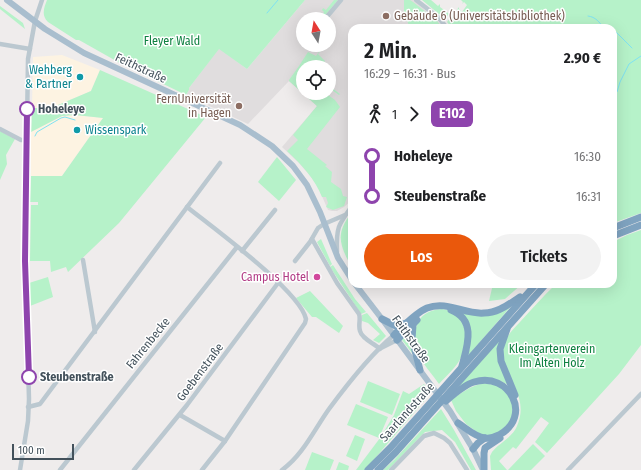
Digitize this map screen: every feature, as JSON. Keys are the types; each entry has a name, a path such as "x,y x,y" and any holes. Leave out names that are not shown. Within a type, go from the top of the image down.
{"highway":[{"path":"617,226 641,217"},
{"path":"617,234 641,225"},
{"path":"396,337 427,308 439,305 472,313 489,313 500,310 532,288"},
{"path":"432,412 542,288"},
{"name":"Saarlandstraße","path":"368,470 392,447 529,291"},
{"path":"382,319 396,326 400,326 412,322 431,310 443,308 458,314 466,326 469,337 461,368"},
{"path":"412,322 412,338 420,370"},
{"path":"473,449 485,448 510,430 515,422 518,412 516,398 501,361 500,349 508,325"},
{"path":"432,412 455,394 473,383 489,380 496,382 509,390 512,395 516,410 515,416 509,428 504,432 491,438 485,438 471,432 458,423"},
{"name":"Saarlandstraße","path":"378,470 432,412"},
{"path":"473,449 485,438"},
{"path":"484,470 485,448"}],"main road":[{"name":"Feithstraße","path":"7,0 49,32 84,54 240,125 260,137 280,153 301,176 310,190 338,258 348,274"},
{"name":"Feithstraße","path":"358,288 450,411 484,470"}],"street":[{"path":"20,470 28,420 29,377 25,261 28,59 35,21 42,0"},
{"path":"331,12 341,0"},
{"path":"416,0 438,17 444,24"},
{"path":"0,44 30,49"},
{"path":"0,129 21,140 27,140"},
{"path":"28,407 40,404 220,163"},
{"path":"187,207 238,247 278,283 290,295 306,319 305,323 225,441 202,470"},
{"path":"242,251 275,210"},
{"path":"338,258 337,231 348,211"},
{"path":"295,261 318,229 324,224 345,215"},
{"path":"312,239 338,283 359,314 359,328 362,334 380,349"},
{"name":"Fahrenbecke","path":"60,470 238,247"},
{"path":"83,260 94,332"},
{"name":"Goebenstraße","path":"134,470 180,415 278,283"},
{"path":"282,470 295,459 329,409 380,349 396,337"},
{"path":"568,470 641,394"},
{"path":"180,415 225,441"},
{"path":"391,470 424,436 431,434 436,434 450,443 467,470"}],"shaded area":[{"name":"FernUniversität in Hagen","path":"305,0 413,0 440,24 348,24 348,204 337,211 328,210 318,187 312,178 282,147 317,106 310,100 336,100 336,60 296,60 296,87 289,81 248,124 186,95 189,88 219,48 247,69"},
{"path":"62,55 100,70 91,91 58,105 58,108 32,108 33,57"},
{"path":"75,115 103,118 59,180 31,179 31,132 62,116"}],"green space":[{"name":"Fleyer Wald","path":"47,0 305,0 247,69 219,49 189,88 186,95 118,62 79,40 76,40 48,22 44,17 44,9"},
{"path":"334,0 338,0 328,12 324,12 322,10 323,8 326,10"},
{"path":"404,0 410,0 440,24 408,24 404,13"},
{"path":"422,0 431,0 438,6 440,4 440,7 448,13 451,12 445,19"},
{"path":"461,0 641,0 641,213 617,222 617,24 449,24 447,22 453,14 453,17 456,19 461,12 458,10 456,11 459,7 462,12 467,5 464,2 462,4 463,2"},
{"path":"0,6 23,23 25,29 0,9"},
{"path":"308,52 316,56 320,52 318,54 324,60 303,60"},
{"path":"100,70 206,117 119,223 68,272 66,267 51,272 50,261 30,261 31,205 38,205 38,202 30,202 31,176 62,176 103,118 75,115 62,116 31,132 32,108 58,108 58,105 91,91"},
{"path":"296,70 296,87 289,80"},
{"path":"310,100 335,100 340,107 307,149 327,165 325,166 332,172 331,182 341,189 343,196 347,197 344,206 333,210 326,207 328,203 326,197 322,197 308,172 287,151 298,140 293,135 317,106"},
{"path":"0,131 15,139 6,155 7,164 0,180"},
{"path":"277,157 296,180 279,201 258,182"},
{"path":"348,218 348,260 342,246 341,239 341,233"},
{"name":"Kleingartenverein Im Alten Holz","path":"641,230 641,345 619,374 547,453 535,442 549,423 541,417 516,449 513,447 499,461 507,470 491,470 490,456 492,452 515,430 520,415 518,394 503,359 503,350 508,336 552,288 617,288 617,240"},
{"path":"321,239 332,264 330,266 317,242"},
{"path":"333,265 355,299 366,312 361,314 330,267"},
{"path":"48,277 53,297 30,306 29,283"},
{"path":"492,288 517,288 505,299 489,301"},
{"path":"310,291 343,326 339,333 316,317 312,317 296,298"},
{"path":"513,304 466,358 470,348 460,312 471,315"},
{"path":"442,309 450,311 461,320 464,326 465,340 460,359 455,367 439,384 417,353 414,338 417,323 422,317 429,312"},
{"path":"367,313 386,336 379,343 373,340 380,334 368,323 362,321 362,315"},
{"path":"409,332 415,357 402,340"},
{"path":"502,336 499,346 508,385 490,378 459,387 461,382"},
{"path":"368,381 400,394 392,415 360,402"},
{"path":"484,383 500,386 513,400 512,421 495,435 481,435 466,424 456,411 451,400 459,394"},
{"path":"424,384 430,394 365,470 356,470 380,438 394,415 403,391 409,394"},
{"path":"356,404 388,417 379,438 347,425"},
{"path":"441,409 476,470 471,470 455,442 442,430 425,432 388,470 383,470 394,460"},
{"path":"355,435 365,439 357,461 346,456"},
{"path":"533,444 545,456 531,470 508,470"},
{"path":"312,452 334,460 330,470 305,470"},
{"path":"339,462 349,466 348,470 336,470"}],"waterway":[{"path":"267,13 278,0"},
{"path":"588,16 595,19 601,24"},
{"path":"617,33 632,48"},
{"path":"617,92 629,64 641,56"},
{"path":"35,136 37,132 61,118 65,117 75,120"}],"bus line":[{"name":"E102","path":"27,109 25,261 29,377"}],"place":[{"name":"Gebäude 6 (Universitätsbibliothek)","path":"386,16"},
{"name":"Wehberg & Partner","path":"80,77"},
{"name":"FernUniversität in Hagen","path":"239,106"},
{"name":"Hoheleye","path":"27,109"},
{"name":"Wissenspark","path":"77,130"},
{"name":"Campus Hotel","path":"317,277"},
{"name":"Steubenstraße","path":"29,377"}]}
